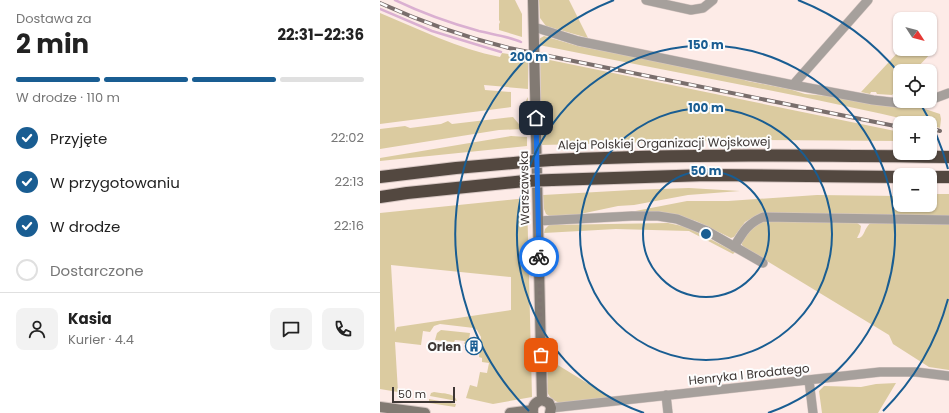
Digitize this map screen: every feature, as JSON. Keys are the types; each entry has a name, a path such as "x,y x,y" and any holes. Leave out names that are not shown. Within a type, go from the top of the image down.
{"highway":[{"name":"Aleja Polskiej Organizacji Wojskowej","path":"380,177 524,162 627,156 708,155 949,157"},
{"path":"380,197 525,181 707,175 893,177"},
{"path":"937,177 949,177"}],"street":[{"name":"Warszawska","path":"533,0 542,400"},
{"path":"646,0 691,10 703,8 712,1"},
{"path":"793,85 868,0"},
{"path":"534,27 578,41 793,85 893,102"},
{"path":"937,97 949,93"},
{"path":"538,221 632,216 658,216 677,219 707,231 763,263"},
{"path":"734,247 745,228 763,217 949,220"},
{"name":"Henryka I Brodatego","path":"551,411 666,395 880,372 916,372 949,376"},
{"path":"809,380 812,413"},
{"path":"666,395 668,413"},
{"path":"510,413 533,411 535,403 542,400 547,401 551,411"},
{"path":"380,407 424,413"}],"shaded area":[{"path":"499,0 515,0 522,14 522,37 499,30"},
{"path":"539,0 569,0 588,38 546,26 540,18"},
{"path":"380,13 469,49 500,57 502,53 528,57 528,89 484,85 485,90 511,92 511,107 380,124"},
{"path":"544,36 578,46 735,76 747,81 789,89 805,94 838,97 879,105 893,106 893,108 922,108 940,114 940,128 937,127 937,116 893,117 778,92 539,45 539,39"},
{"path":"894,56 928,56 921,64 893,64 892,95 877,94 876,92 871,92 870,94 861,92"},
{"path":"540,58 893,131 893,141 752,140 542,145"},
{"path":"528,97 527,124 521,109"},
{"path":"513,117 523,129 499,130 380,149 380,129 405,126 410,128 441,124 448,121 452,124"},
{"path":"511,136 527,137 527,146 380,161 380,158"},
{"path":"689,188 740,191 688,195 634,205 618,206 571,216 551,217 546,214 544,209 543,195"},
{"path":"937,194 949,194 949,217 759,214 745,222 734,237 731,238 696,221 669,214 625,213 687,201 728,201 817,195 893,196 893,212 937,212"},
{"path":"527,198 532,397 493,404 466,398 470,385 477,387 480,372 487,373 489,363 482,362 482,358 479,357 481,337 474,328 440,324 434,326 430,332 423,331 421,345 395,342 398,392 380,389 380,213","holes":["391,265 511,277 511,310 397,327 395,332"]},
{"path":"765,221 856,222 861,226 857,238 860,238 863,235 869,224 872,222 949,224 949,370 929,367 893,344 889,335 744,247 742,245 744,237 747,233 758,224"},
{"path":"668,223 687,227 735,252 733,254 689,231 616,229 544,233 545,229 549,225"},
{"path":"441,330 470,333 469,340 467,340 466,344 464,344 465,341 455,340 454,342 435,340 437,333"},
{"path":"548,359 610,397 560,403 554,400 547,392"},
{"path":"896,383 878,413 822,413 819,391 824,386 861,387 876,384"},
{"path":"434,392 451,395 457,401 430,396 431,393"},
{"path":"429,399 456,404 455,407 429,403"}],"waterway":[{"path":"395,0 447,21 521,42"},
{"path":"380,9 432,31 501,52"}],"railway":[{"path":"380,3 444,28 509,48 893,126"}],"way so far":[{"path":"539,257 541,355"}],"place":[{"name":"Orlen","path":"474,346"}],"route":[{"path":"536,118 539,257"}]}
